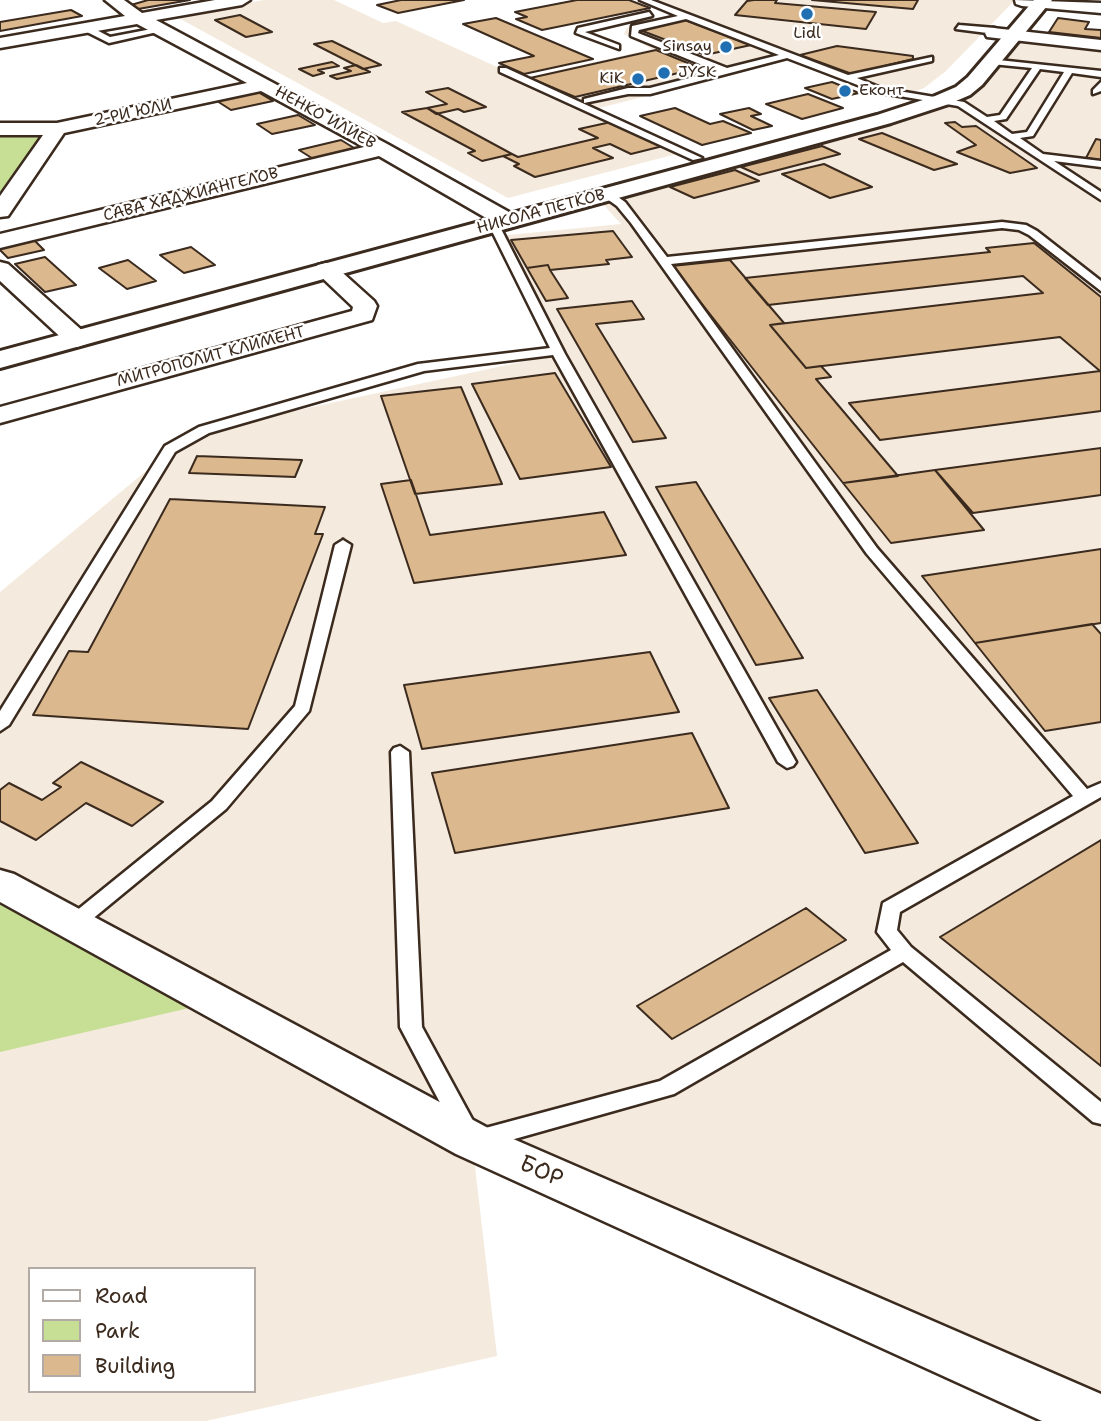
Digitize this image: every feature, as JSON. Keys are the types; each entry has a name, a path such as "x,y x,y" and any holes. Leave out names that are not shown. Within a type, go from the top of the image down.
{"main road":[{"name":"НИКОЛА ПЕТКОВ","path":"0,360 71,333 497,219 607,194 932,98 955,79 1032,1"},
{"name":"НИКОЛА ПЕТКОВ","path":"0,344 71,333 326,270 697,158 963,91 992,61 1000,33"}],"street":[{"name":"НЕНКО ИЛИЕВ","path":"113,0 134,15 382,149 497,219"},
{"path":"0,44 86,28 197,0"},
{"path":"0,34 242,0"},
{"path":"1032,1 1101,8"},
{"path":"1000,33 1101,46"},
{"name":"2-РИ ЮЛИ","path":"0,130 57,129 265,85"},
{"path":"0,211 57,129"},
{"name":"САВА ХАДЖИАНГЕЛОВ","path":"0,241 382,149"},
{"path":"0,269 71,333"},
{"name":"МИТРОПОЛИТ КЛИМЕНТ","path":"0,415 363,315 365,306 326,270"},
{"name":"БОР","path":"0,884 472,1140 1078,1416"}],"lane":[{"path":"645,0 879,90 961,104 1101,197"},
{"path":"616,47 580,33 581,30 670,10"},
{"path":"592,37 687,16"},
{"path":"959,27 1000,33"},
{"path":"86,28 109,40 162,30"},
{"path":"635,28 634,34 726,71"},
{"path":"742,38 757,34"},
{"path":"587,101 628,91 650,91 788,55"},
{"path":"846,78 929,59"},
{"path":"992,61 1101,74"},
{"path":"985,120 1003,117 1038,66"},
{"path":"503,69 697,158"},
{"path":"1010,137 1030,134 1069,70"},
{"path":"1039,156 1101,164"},
{"path":"607,194 621,204 872,551 1093,793 890,908 887,932 904,953 1101,1115"},
{"path":"497,219 557,351 788,762"},
{"path":"663,261 1012,226 1022,227 1033,233 1101,287"},
{"path":"0,726 170,449 204,430 423,367 557,351"},
{"path":"72,925 219,805 303,707 343,545"},
{"path":"400,752 411,1027 472,1140 666,1088 904,953"}],"shaded area":[{"path":"264,0 334,0 383,23 396,21 684,152 508,198 175,16"},
{"path":"636,0 1015,0 946,71 924,88 897,98 794,59 595,109 525,78 652,49 624,34 626,29 632,24 675,15"},
{"path":"1013,36 1101,46 1101,1414 472,1141 497,1356 206,1421 0,1421 0,592 192,433 558,354 498,236 621,224 603,204 844,136 963,91"}],"green space":[{"path":"0,135 49,135 0,206"},
{"path":"0,887 215,1002 0,1052"}],"building":[{"path":"148,0 190,0 138,9 131,5"},
{"path":"401,0 464,0 398,13 377,5"},
{"path":"577,0 629,0 650,8 542,30 516,19 527,17 515,12"},
{"path":"777,0 775,3 876,12 866,29 735,15 747,1"},
{"path":"812,0 918,0 913,9"},
{"path":"71,10 82,16 0,31 0,22"},
{"path":"240,15 272,32 246,37 215,20"},
{"path":"496,18 593,59 524,74 499,63 534,56 463,24"},
{"path":"1058,18 1089,22 1085,29 1101,30 1101,38 1049,32"},
{"path":"685,20 751,45 705,55 640,30"},
{"path":"332,41 381,65 363,69 314,44"},
{"path":"837,46 913,56 913,59 852,74 800,55"},
{"path":"656,50 700,68 575,97 530,78"},
{"path":"332,62 339,66 318,70 324,73 313,76 299,69"},
{"path":"356,65 370,72 337,79 330,76 351,71 344,68"},
{"path":"832,82 859,93 832,99 805,88"},
{"path":"448,88 486,107 436,114 427,108 447,104 426,92"},
{"path":"258,92 273,101 231,110 217,101"},
{"path":"808,94 843,108 802,119 766,104"},
{"path":"427,108 512,154 482,161 468,153 475,151 402,112"},
{"path":"675,108 710,124 723,121 751,133 702,145 640,116"},
{"path":"749,108 761,114 751,116 772,126 753,130 720,114"},
{"path":"298,115 315,125 272,134 257,124"},
{"path":"611,122 663,146 631,154 610,144 593,148 613,158 535,177 514,166 519,164 503,156 512,154 518,157 598,138 579,129"},
{"path":"955,122 962,127 976,126 1037,168 1010,173 957,152 976,145 945,123"},
{"path":"882,133 957,164 934,170 859,139"},
{"path":"1096,139 1101,140 1101,160 1086,158"},
{"path":"341,140 359,151 315,160 299,150"},
{"path":"822,146 840,154 759,175 741,167"},
{"path":"824,164 872,187 830,198 782,174"},
{"path":"735,170 759,181 694,198 670,187"},
{"path":"613,231 632,257 606,260 609,264 550,270 548,265 527,268 511,240"},
{"path":"33,239 44,250 8,258 0,250 0,247"},
{"path":"1034,243 1101,297 1101,411 880,440 849,403 1100,371 1060,337 806,368 770,325 1043,293 1023,276 768,305 745,278 990,252 986,248"},
{"path":"191,247 215,265 184,273 160,255"},
{"path":"45,257 76,285 45,292 15,264"},
{"path":"128,260 156,281 127,289 99,268"},
{"path":"730,260 784,323 770,325 806,368 821,366 831,377 816,379 898,476 843,483 672,266"},
{"path":"548,265 568,298 546,301 527,268"},
{"path":"632,301 644,319 596,324 666,438 633,442 557,309"},
{"path":"555,373 611,467 520,479 472,384"},
{"path":"461,387 502,484 415,494 381,396"},
{"path":"1101,448 1101,495 973,513 935,470"},
{"path":"197,456 302,460 295,477 189,473"},
{"path":"935,470 984,530 891,543 843,483"},
{"path":"411,480 430,535 604,512 626,555 414,583 381,484"},
{"path":"696,482 803,658 756,665 656,487"},
{"path":"170,499 325,507 315,534 323,534 248,729 33,715 69,651 88,652"},
{"path":"1101,549 1101,623 975,643 922,576"},
{"path":"1092,624 1101,634 1101,722 1045,731 975,643"},
{"path":"650,652 679,712 422,749 404,685"},
{"path":"817,690 918,843 865,853 769,698"},
{"path":"692,733 729,808 455,853 432,773"},
{"path":"81,762 163,802 132,826 86,803 36,840 0,821 0,790 9,783 42,800 61,787 53,783"},
{"path":"1101,840 1101,1066 940,937"},
{"path":"806,908 846,940 672,1039 637,1006"}],"place":[{"name":"Lidl","path":"807,14"},
{"name":"Sinsay","path":"726,47"},
{"name":"JYSK","path":"664,73"},
{"name":"KiK","path":"638,79"},
{"name":"Еконт","path":"845,91"}]}
